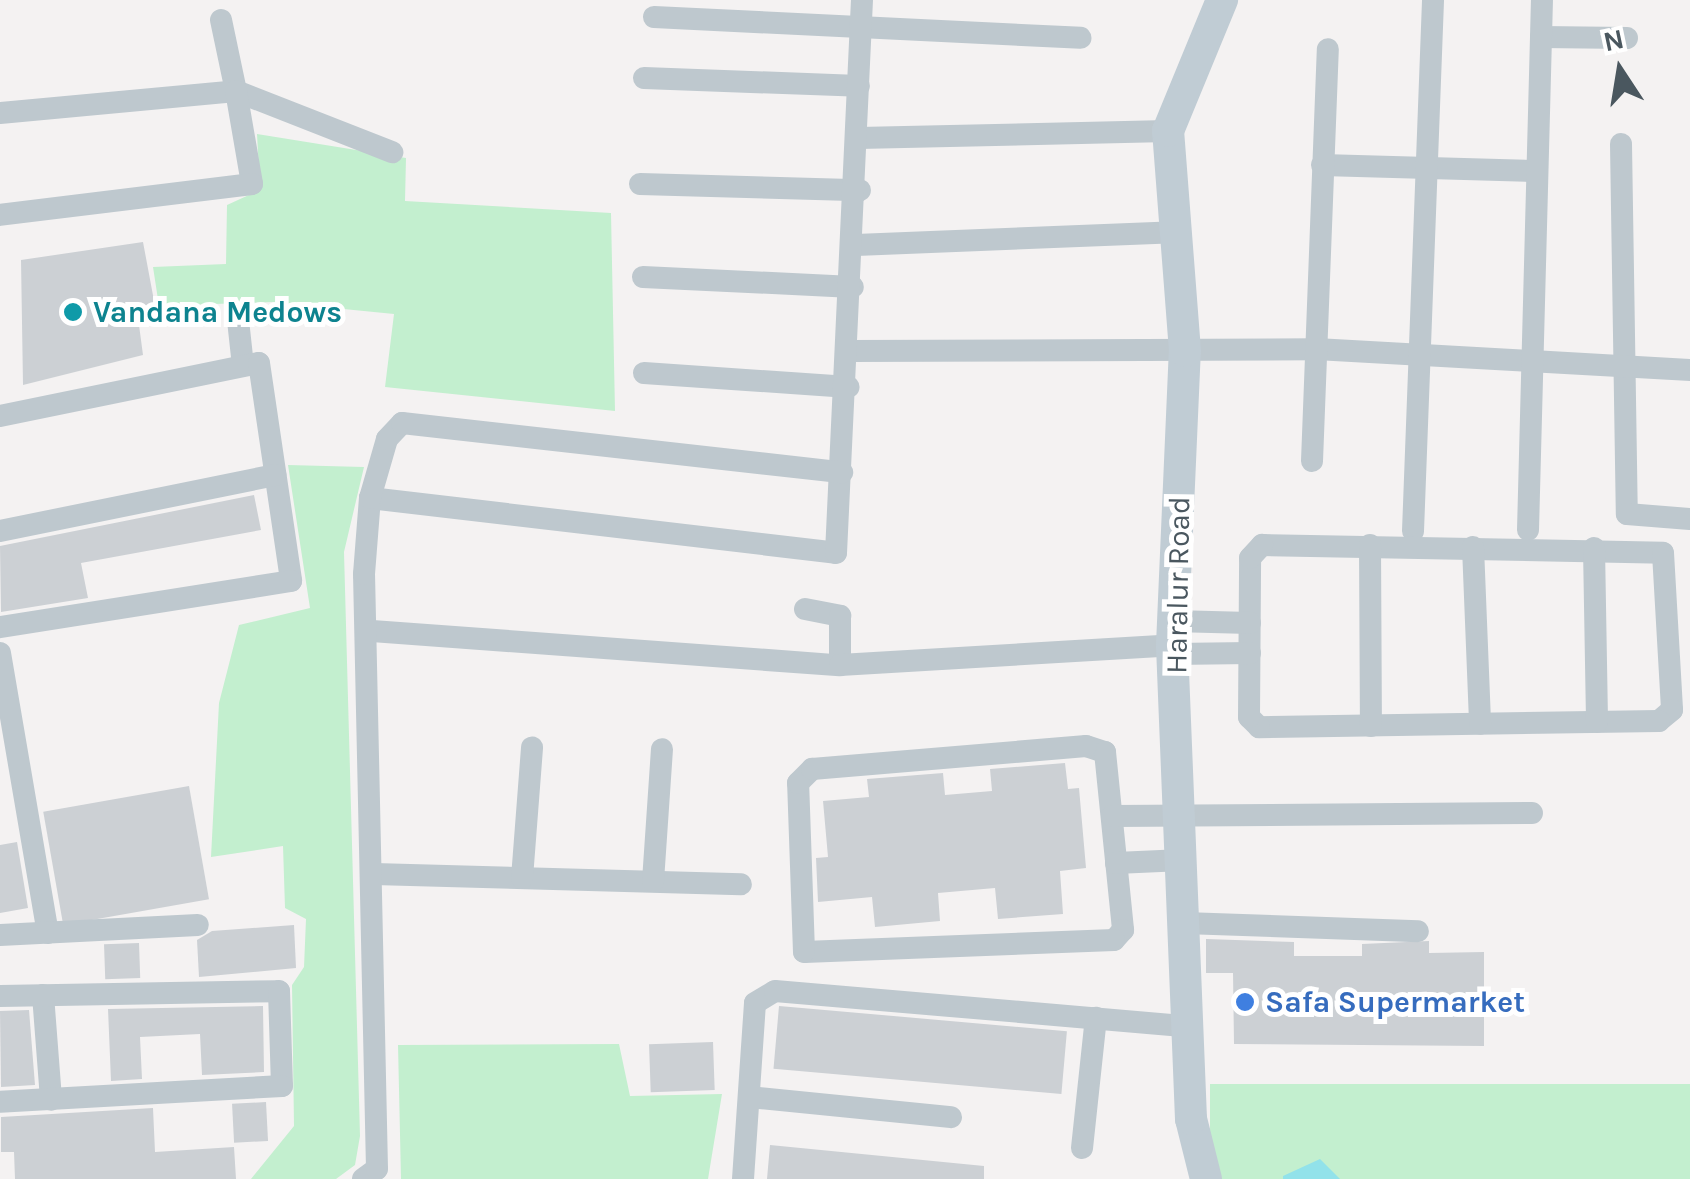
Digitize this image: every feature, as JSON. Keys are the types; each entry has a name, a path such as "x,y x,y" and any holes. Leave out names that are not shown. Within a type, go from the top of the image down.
{"street":[{"path":"370,498 836,552 860,190 862,0"},
{"name":"Haralur Road","path":"1206,1179 1191,1119 1186,1026 1182,809 1173,640 1185,351 1168,131 1222,0"},
{"path":"1413,531 1414,352 1434,0"},
{"path":"1528,530 1527,357 1542,0"},
{"path":"654,17 862,33 1080,38"},
{"path":"0,216 252,184 222,20"},
{"path":"1541,37 1627,38"},
{"path":"1312,462 1328,49"},
{"path":"644,78 859,86"},
{"path":"0,113 236,91 392,152"},
{"path":"859,138 1168,131"},
{"path":"1621,144 1620,368 1626,514 1690,519"},
{"path":"1322,165 1535,171"},
{"path":"640,184 860,190"},
{"path":"856,245 1174,232"},
{"path":"643,277 854,287"},
{"path":"238,320 242,366"},
{"path":"850,352 1316,349 1527,357 1620,368 1690,370"},
{"path":"0,416 258,363 291,581 0,626"},
{"path":"644,374 849,387"},
{"path":"363,1179 377,1168 370,498 387,440 402,422 842,472"},
{"path":"0,531 275,474"},
{"path":"1370,546 1371,726"},
{"path":"1370,546 1653,549 1669,563 1672,710 1660,721 1371,726 1252,723 1253,550 1370,546"},
{"path":"1473,547 1480,724"},
{"path":"1594,548 1597,722"},
{"path":"806,608 840,616 840,665"},
{"path":"372,631 840,665 1173,640 1250,623"},
{"path":"1173,640 1250,653"},
{"path":"0,654 48,933"},
{"path":"1086,746 1105,752 1116,863 1123,930 1114,940 804,952 798,784 812,769 1086,746"},
{"path":"522,878 532,747"},
{"path":"653,881 662,749"},
{"path":"1112,816 1182,809 1532,813"},
{"path":"1116,863 1183,860"},
{"path":"374,874 741,884"},
{"path":"1184,923 1418,931"},
{"path":"0,935 198,925"},
{"path":"0,996 278,991 282,1086 0,1102"},
{"path":"744,1179 755,1003 775,991 1186,1026"},
{"path":"43,996 51,1100"},
{"path":"1082,1148 1096,1018"},
{"path":"749,1097 952,1117"}],"green space":[{"path":"257,134 406,158 405,201 611,213 615,411 385,387 394,314 273,302 159,306 153,267 226,264 227,205 260,190"},
{"path":"288,465 364,467 344,552 360,1136 355,1165 336,1179 251,1179 294,1126 292,985 304,967 306,919 285,908 283,846 211,857 219,703 239,625 310,608"},
{"path":"619,1044 630,1096 722,1094 708,1179 401,1179 398,1045"},
{"path":"1210,1084 1690,1084 1690,1179 1210,1179"}],"water":[{"path":"1320,1159 1340,1179 1283,1179 1283,1176"}],"building":[{"name":"Vandana Medows","path":"143,242 155,306 137,310 143,355 23,385 21,260"},
{"path":"254,495 261,530 81,563 88,598 1,612 0,546"},
{"path":"1065,763 1068,789 1079,788 1086,868 1060,871 1063,914 998,919 995,888 938,893 940,921 875,927 872,897 818,902 816,858 828,857 823,801 869,797 867,779 943,773 945,795 992,791 990,769"},
{"path":"189,786 209,899 63,925 43,812"},
{"path":"17,842 28,908 0,913 0,845"},
{"path":"294,925 296,968 199,977 197,940 212,931"},
{"path":"1206,939 1294,942 1294,956 1362,956 1362,944 1429,941 1429,953 1484,952 1484,1046 1234,1044 1233,973 1206,973"},
{"path":"139,943 140,978 105,979 104,944"},
{"path":"263,1006 264,1072 202,1075 200,1034 140,1037 142,1079 111,1081 108,1009"},
{"path":"779,1006 1067,1031 1061,1094 774,1069"},
{"path":"29,1010 35,1085 1,1087 0,1011"},
{"path":"713,1042 715,1090 651,1092 649,1044"},
{"path":"266,1102 268,1141 234,1143 232,1104"},
{"path":"153,1108 155,1152 234,1147 236,1179 15,1179 14,1152 1,1152 1,1117"},
{"path":"770,1145 984,1166 984,1179 767,1179"}],"place":[{"name":"Vandana Medows","path":"73,312"},
{"name":"Safa Supermarket","path":"1245,1002"}]}
